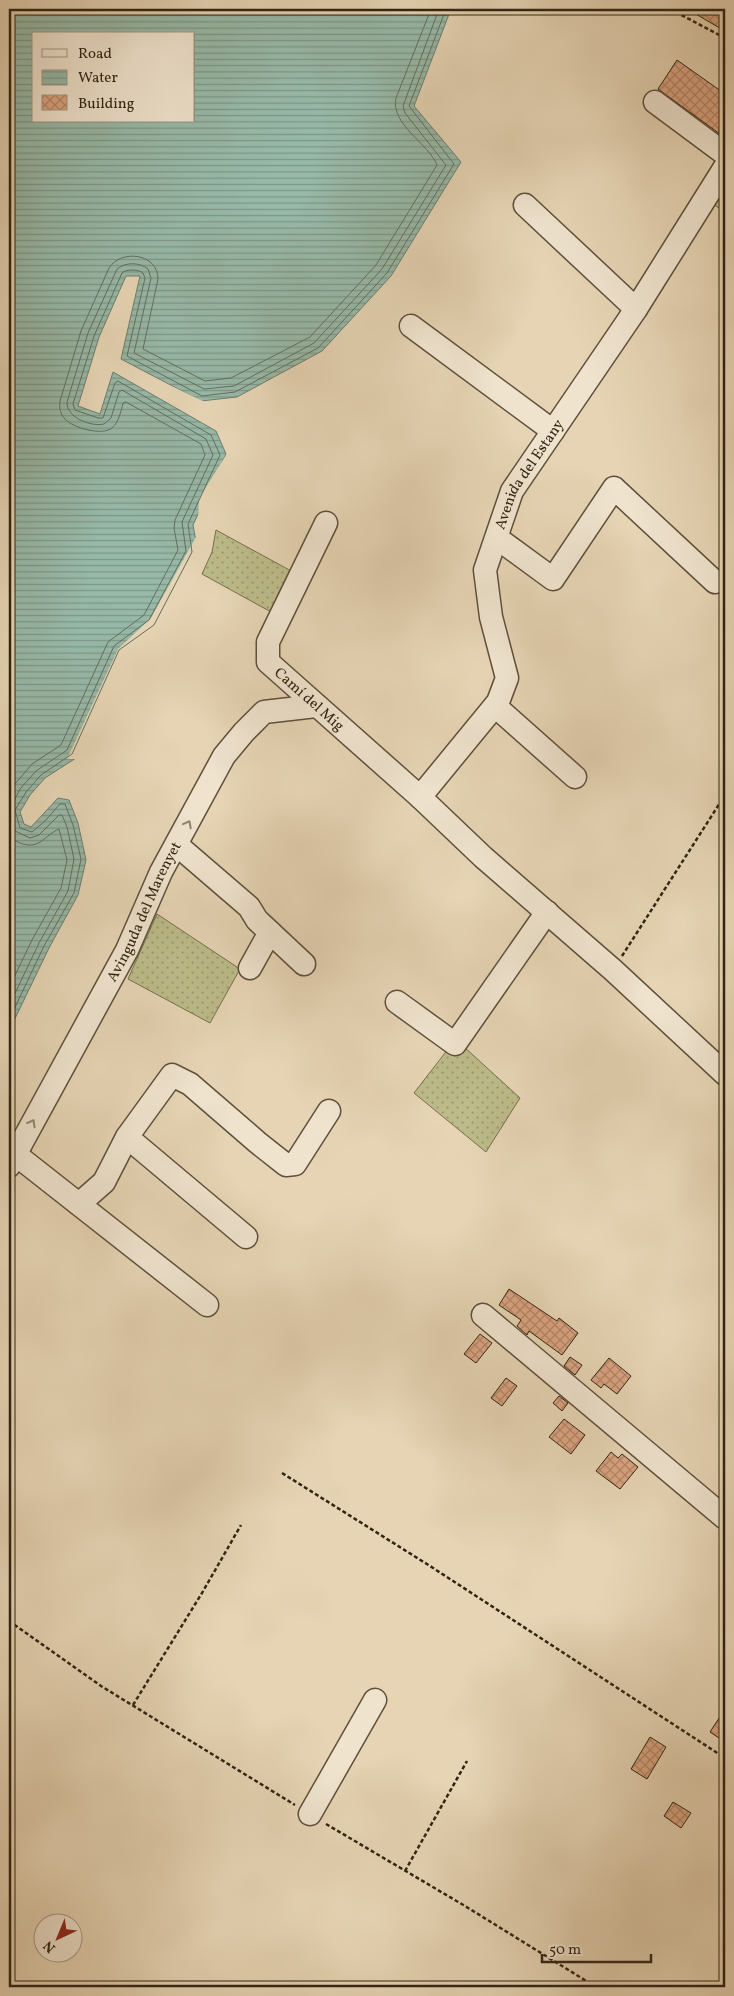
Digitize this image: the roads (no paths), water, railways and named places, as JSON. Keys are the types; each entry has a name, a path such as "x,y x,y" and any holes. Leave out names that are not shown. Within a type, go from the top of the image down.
{"street":[{"path":"655,102 725,154"},
{"name":"Avenida del Estany","path":"420,797 495,706 508,678 491,617 486,570 512,491 636,309 725,167"},
{"path":"525,205 636,309"},
{"path":"411,326 553,431"},
{"path":"497,538 553,579 614,488 715,582"},
{"name":"Camí del Mig","path":"326,523 268,642 268,662 420,797 483,857 614,970 725,1074"},
{"name":"Avinguda del Marenyet","path":"12,1160 127,950 161,872 209,787 224,756 264,712 316,706"},
{"path":"495,706 575,777"},
{"path":"177,845 249,908 257,920 304,964"},
{"path":"398,1002 455,1044 548,912"},
{"path":"250,968 270,932"},
{"path":"79,1204 104,1182 127,1137 172,1075 190,1084 286,1165 295,1164 329,1111"},
{"path":"127,1137 246,1236"},
{"path":"12,1160 79,1204 207,1305"},
{"path":"483,1315 725,1518"},
{"path":"310,1814 375,1700"}],"water":[{"path":"9,9 451,9 414,106 461,162 391,276 322,351 237,397 201,401 121,359 140,276 126,276 99,337 78,406 100,414 113,372 216,431 226,454 193,525 198,552 158,628 122,653 76,758 45,778 30,795 20,812 24,824 31,827 58,798 69,800 78,823 86,860 78,895 49,948 9,1031"}]}
